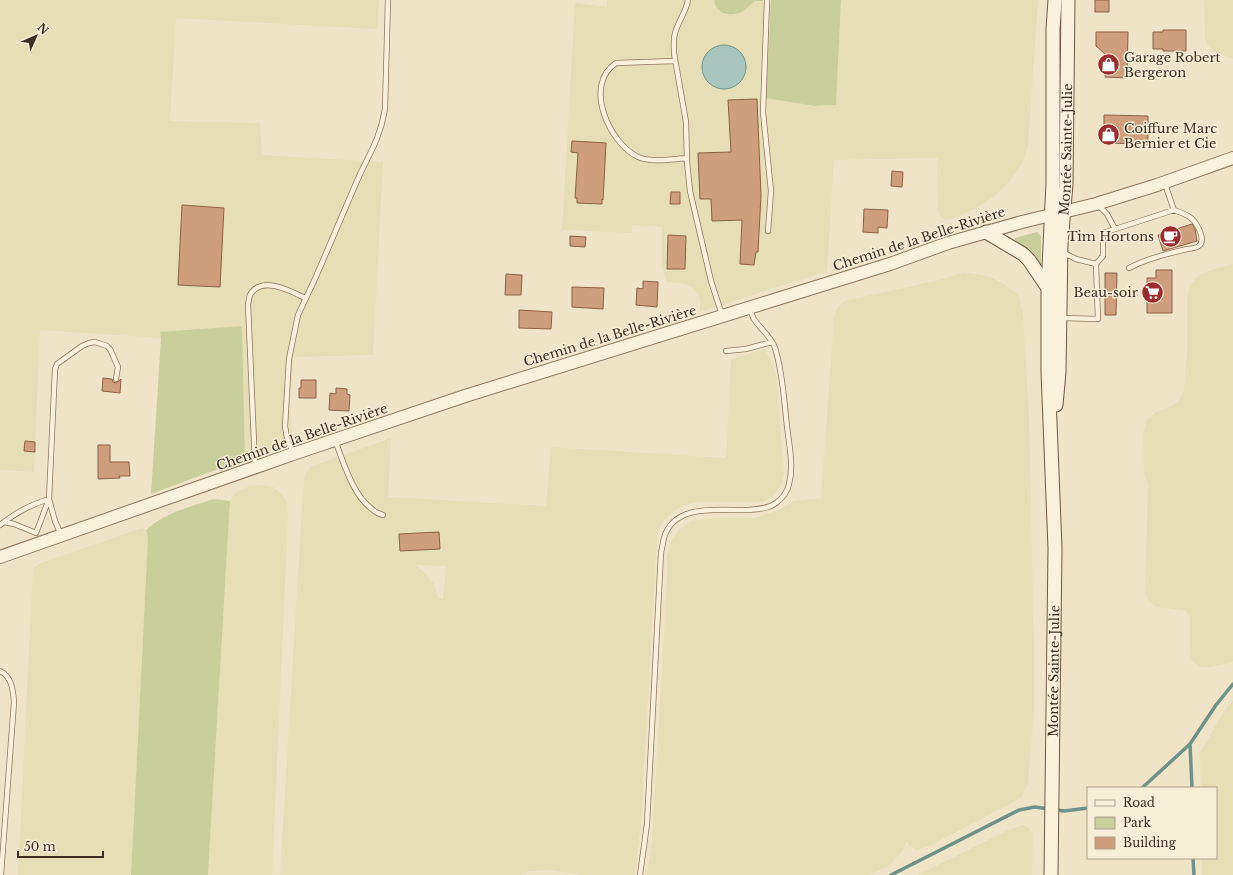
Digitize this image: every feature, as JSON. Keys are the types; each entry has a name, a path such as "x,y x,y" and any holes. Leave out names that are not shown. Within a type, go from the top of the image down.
{"main road":[{"name":"Montée Sainte-Julie","path":"1052,466 1059,372 1061,252 1053,182 1054,0"},
{"name":"Montée Sainte-Julie","path":"1051,875 1056,548 1048,372 1048,288 1057,213 1066,184 1068,0"},
{"path":"986,232 1023,254 1029,260 1048,288"}],"street":[{"name":"Chemin de la Belle-Rivière","path":"0,556 38,538 61,536 255,467 465,396 750,308 986,232 1096,204 1233,158"}],"lane":[{"path":"293,454 287,438 285,426 286,391 289,359 298,315 379,135 383,122 385,109 388,0"},
{"path":"688,0 675,32 673,42 675,61 686,122 690,191 711,280 722,316"},
{"path":"767,0 763,112 770,191 768,231"},
{"path":"675,61 616,62 609,67 605,74 600,92 604,115 610,128 630,152 643,159 687,158"},
{"path":"1164,182 1174,210"},
{"path":"1096,204 1108,214 1115,229"},
{"path":"1059,318 1098,319 1096,264 1103,256 1103,233 1174,210 1190,217 1195,222 1202,239 1197,247 1139,263 1129,268"},
{"path":"1061,252 1076,259 1096,264"},
{"path":"255,467 248,304 250,295 261,286 268,285 292,291 305,298"},
{"path":"640,875 647,824 661,553 664,538 672,525 679,518 686,515 709,510 747,510 768,507 775,504 786,492 790,476 791,460 782,377 775,347 768,335 755,320 750,308"},
{"path":"726,351 746,349 772,342"},
{"path":"2,524 14,524 38,538 49,499 55,369 57,364 82,346 89,343 101,343 110,349 117,363 116,379"},
{"path":"334,440 361,498 373,510 383,515"},
{"path":"2,524 15,513 30,505 49,499"},
{"path":"49,499 61,536"},
{"path":"0,671 8,678 13,687 14,702 1,875"}],"shaded area":[{"path":"0,0 379,0 377,29 176,18 170,121 260,123 262,155 383,162 373,355 294,357 289,402 292,435 298,441 245,459 242,326 160,333 161,338 40,330 34,472 0,470"},
{"path":"607,0 714,0 719,11 726,15 735,15 745,10 755,1 771,2 766,97 815,106 836,105 841,0 1038,0 1028,147 1022,163 1011,180 994,196 975,209 952,219 945,220 940,217 938,212 937,158 834,160 827,271 700,312 700,299 693,288 686,284 667,282 662,267 662,227 632,225 632,233 562,230 575,3 607,7"},
{"path":"1204,0 1233,0 1233,59 1217,53 1209,47 1205,39"},
{"path":"1233,264 1233,661 1210,667 1201,667 1192,661 1190,652 1189,615 1184,610 1156,607 1148,601 1145,591 1148,484 1144,474 1143,433 1146,421 1156,412 1166,409 1178,402 1184,390 1187,351 1187,298 1190,286 1197,277 1208,271"},
{"path":"963,272 988,276 1015,292 1020,299 1023,316 1029,414 1034,710 1028,783 1022,796 1012,803 929,846 916,850 906,842 902,851 889,866 869,875 647,875 652,841 667,580 667,557 671,541 680,529 692,521 713,518 755,518 779,510 794,501 821,498 834,317 836,310 845,301 943,279"},
{"path":"765,349 769,357 776,376 784,474 781,486 773,496 763,502 697,502 684,505 674,511 663,521 657,535 641,823 635,875 582,875 551,870 530,871 520,875 280,875 303,491 305,475 310,467 391,438 388,497 546,506 551,447 726,458 731,359","holes":["415,565 446,566 443,599 438,598 434,584 425,573"]},
{"path":"261,485 273,487 282,494 287,502 288,518 272,875 208,875 230,501 236,492 250,486"},
{"path":"142,528 146,530 148,538 131,875 18,875 33,568 41,563"},
{"path":"1233,700 1233,875 1202,875 1202,859 1217,859 1217,787 1201,787 1200,753 1223,713"},
{"path":"1023,825 1029,828 1033,834 1032,875 917,875 1013,828"}],"green space":[{"path":"714,0 763,1 755,1 740,13 730,15 718,9"},
{"path":"771,0 841,0 836,105 815,106 766,98"},
{"path":"1037,232 1041,236 1041,265 1031,252 1015,241 1015,238"},
{"path":"242,326 245,459 151,494 161,338 160,332"},
{"path":"214,499 230,501 208,875 131,875 148,538 146,530 160,519"}],"water":[{"path":"724,45 736,49 742,55 746,67 742,79 736,85 724,89 712,85 706,79 702,67 706,55 712,49"}],"building":[{"path":"1095,0 1109,0 1109,12 1095,12"},
{"path":"1163,30 1186,30 1186,51 1163,51 1163,49 1153,49 1153,32 1163,32"},
{"path":"1096,32 1128,32 1127,78 1105,77 1105,54 1096,46"},
{"path":"757,99 761,195 758,252 756,252 754,265 740,264 742,220 712,221 711,199 700,199 698,153 731,152 728,100"},
{"path":"1104,115 1148,116 1148,144 1104,143"},
{"path":"572,141 606,143 602,204 577,203 577,198 575,198 578,153 571,152"},
{"path":"892,171 903,172 902,187 891,186"},
{"path":"671,192 680,192 680,204 670,204"},
{"path":"182,205 224,208 220,287 178,285"},
{"path":"864,209 888,210 887,228 878,227 878,233 863,232"},
{"path":"1192,224 1195,229 1197,241 1163,251 1158,235"},
{"path":"668,235 686,236 685,269 667,269"},
{"path":"570,236 586,237 585,247 570,246"},
{"path":"1156,270 1172,270 1172,313 1147,313 1147,278 1156,278"},
{"path":"1105,273 1117,273 1116,315 1105,315"},
{"path":"506,274 522,275 521,295 505,295"},
{"path":"643,281 658,282 657,307 636,305 637,288 643,289"},
{"path":"572,287 604,288 603,309 572,307"},
{"path":"519,310 552,312 551,329 519,328"},
{"path":"103,378 112,379 113,382 116,383 121,379 120,393 102,391"},
{"path":"301,380 316,380 316,398 299,398"},
{"path":"336,388 347,389 347,394 350,395 349,411 329,410 330,393 336,394"},
{"path":"25,441 35,442 35,452 24,451"},
{"path":"98,445 110,445 110,462 129,462 130,476 98,479"},
{"path":"439,532 440,549 400,551 399,534"}],"waterway":[{"path":"1143,787 1190,744 1216,705 1233,684"},
{"path":"1190,744 1192,787"},
{"path":"891,875 1019,810 1035,807 1064,811 1087,808"},
{"path":"1193,859 1194,875"}],"place":[{"name":"Garage Robert Bergeron","path":"1109,64"},
{"name":"Coiffure Marc Bernier et Cie","path":"1108,135"},
{"name":"Tim Hortons","path":"1170,236"},
{"name":"Beau-soir","path":"1153,292"}]}
